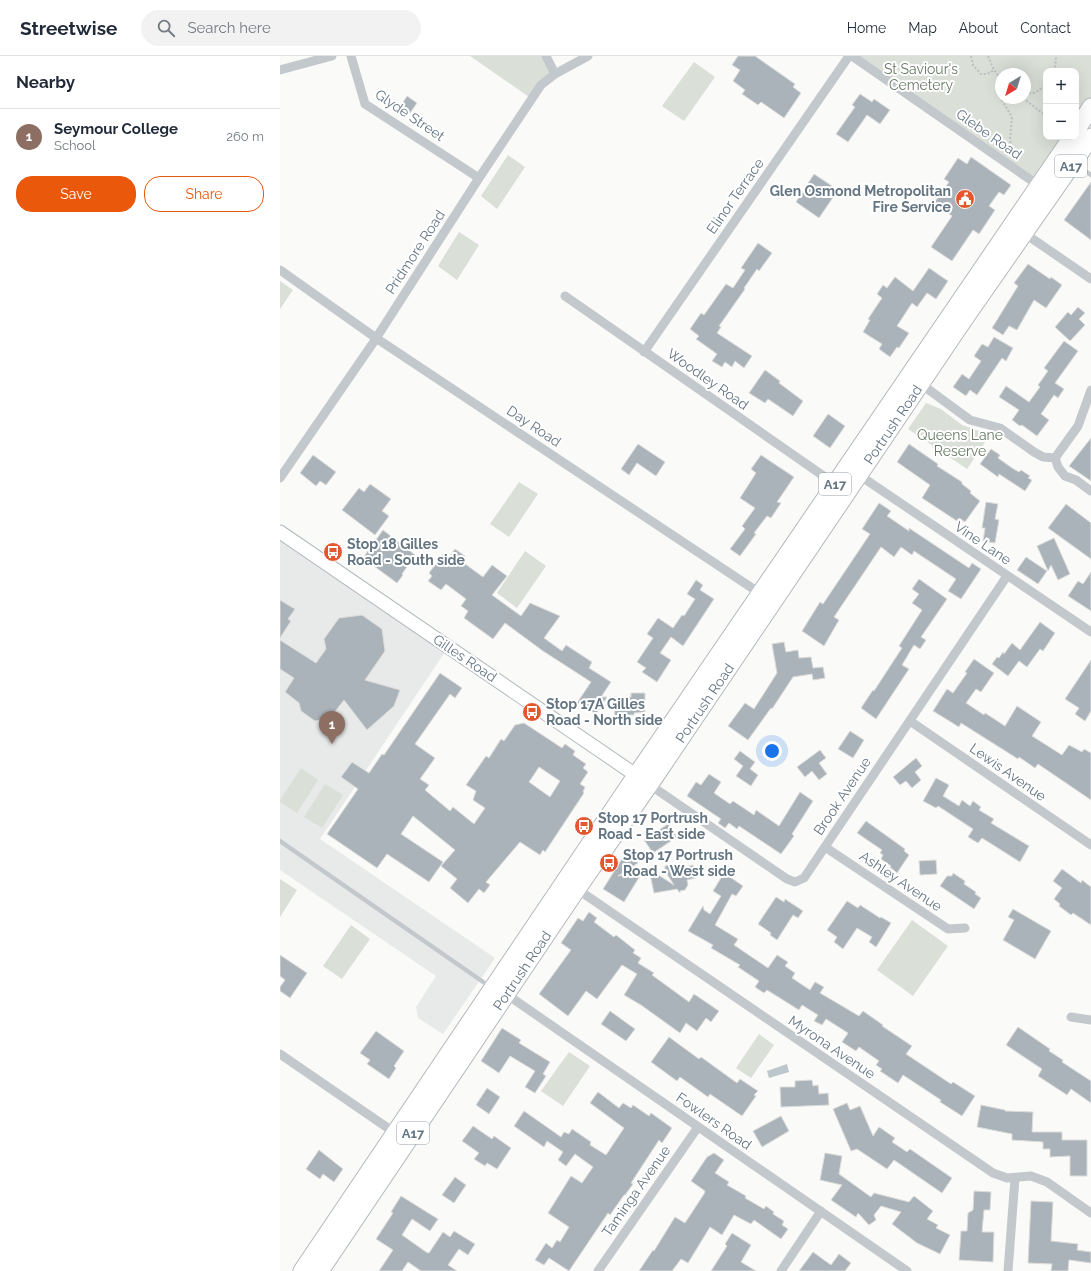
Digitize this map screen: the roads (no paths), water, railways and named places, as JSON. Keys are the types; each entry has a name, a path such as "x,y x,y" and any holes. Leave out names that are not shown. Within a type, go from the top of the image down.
{"highway":[{"path":"1079,126 1091,107"},
{"name":"Portrush Road","path":"1045,190 1073,163 1091,137"},
{"name":"Portrush Road","path":"571,885 650,785 767,597 835,484 1045,190 1070,140"},
{"name":"Portrush Road","path":"302,1271 401,1137 571,885 636,775 859,475 921,384 1018,229"},
{"name":"Portrush Road","path":"320,1271 401,1137"}],"street":[{"path":"280,70 332,56"},
{"name":"Glyde Street","path":"351,56 365,104 479,178"},
{"path":"546,56 555,74"},
{"name":"Pridmore Road","path":"280,478 376,338 541,85 555,74 588,56"},
{"name":"Glebe Road","path":"850,56 1045,190"},
{"name":"Elinor Terrace","path":"644,352 850,56"},
{"path":"1018,229 1091,279"},
{"name":"Day Road","path":"280,270 376,338 767,597"},
{"name":"Woodley Road","path":"565,296 835,484"},
{"path":"921,384 970,420 1000,428 1043,457 1055,458"},
{"path":"1055,458 1078,426 1091,390"},
{"path":"1055,458 1058,467 1065,476 1076,480 1091,491"},
{"name":"Vine Lane","path":"859,475 1091,632"},
{"name":"Gilles Road","path":"280,532 650,785"},
{"name":"Brook Avenue","path":"650,785 788,879 795,882 804,878 1007,576"},
{"name":"Lewis Avenue","path":"910,721 1091,846"},
{"name":"Ashley Avenue","path":"825,847 948,929 965,928"},
{"name":"Myrona Avenue","path":"571,885 978,1164 993,1173 1007,1178 1031,1176 1047,1182 1091,1213"},
{"name":"Fowlers Road","path":"499,991 907,1271"},
{"path":"1071,1017 1091,1020"},
{"path":"280,1054 401,1137"},
{"name":"Taminga Avenue","path":"598,1271 698,1127"},
{"path":"1008,1271 1015,1178"},
{"path":"781,1271 821,1211"}],"lane":[{"path":"1073,163 1091,175"},
{"path":"280,841 499,991"}],"place":[{"name":"Glen Osmond Metropolitan Fire Service","path":"965,199"},
{"name":"Stop 18 Gilles Road - South side","path":"333,552"},
{"name":"Stop 17A Gilles Road - North side","path":"532,712"},
{"name":"Seymour College","path":"332,744"},
{"name":"Stop 17 Portrush Road - East side","path":"584,826"},
{"name":"Stop 17 Portrush Road - West side","path":"609,863"}],"park label":[{"name":"St Saviour's Cemetery","path":"921,78"},
{"name":"Queens Lane Reserve","path":"960,444"}]}
